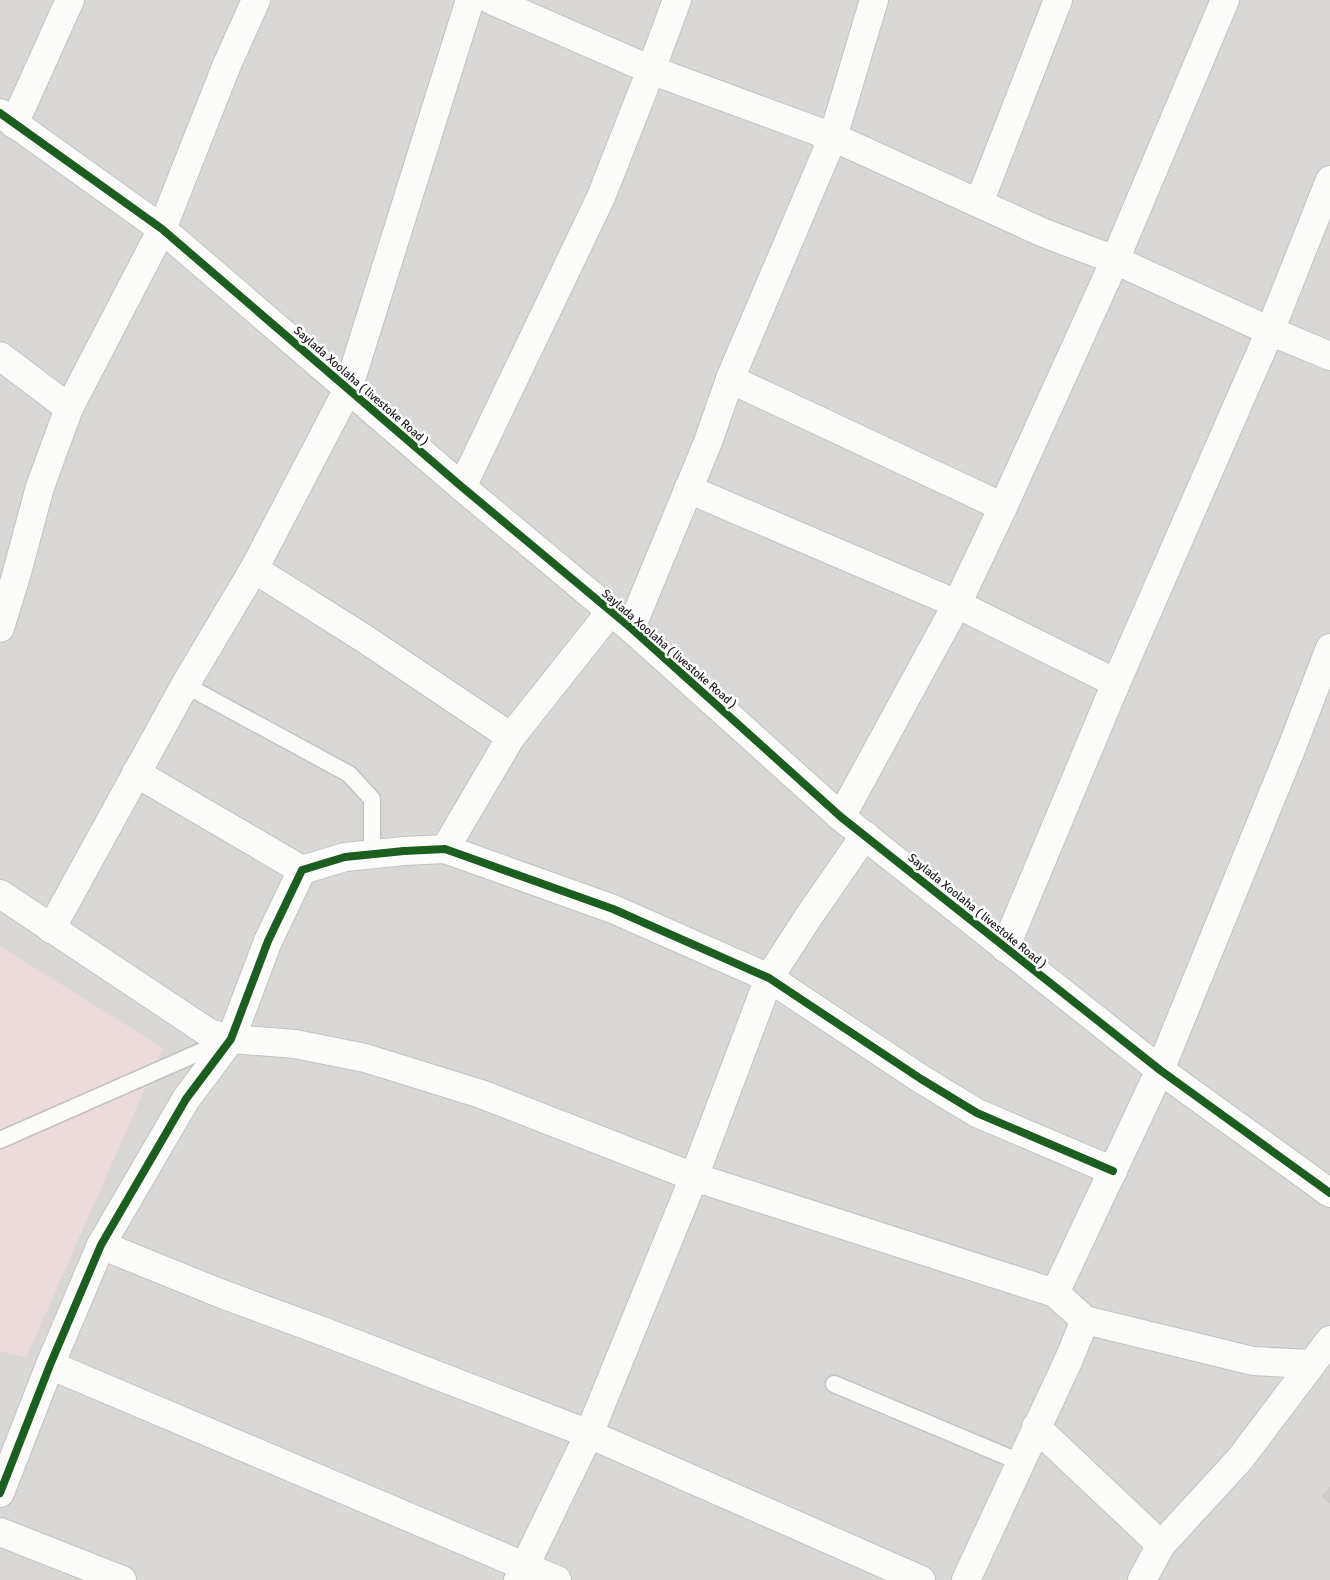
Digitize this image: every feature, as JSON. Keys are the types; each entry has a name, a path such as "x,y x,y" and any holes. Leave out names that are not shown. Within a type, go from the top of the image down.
{"street":[{"path":"7,119 70,0"},
{"path":"0,628 40,487 69,408 162,229 226,67 256,0"},
{"path":"51,929 185,685 254,569 348,389 470,0"},
{"path":"491,0 652,70 833,138 1044,233 1115,260 1270,331 1330,356"},
{"path":"462,487 601,197 652,70 677,0"},
{"path":"445,849 511,737 621,620 688,489 730,379 833,138 874,0"},
{"path":"979,203 1058,0"},
{"path":"841,816 957,604 1003,507 1115,260 1225,0"},
{"name":"Saylada Xoolaha ( livestoke Road )","path":"7,119 162,229 462,487 621,620 841,816 1160,1070 1330,1193"},
{"path":"1005,948 1116,683 1270,331 1330,180"},
{"path":"0,356 69,408"},
{"path":"730,379 1003,507"},
{"path":"688,489 957,604 1116,683"},
{"path":"254,569 364,639 511,737"},
{"path":"1055,1293 1160,1070 1292,747 1330,648"},
{"path":"136,773 302,870 345,857 372,853 445,849 614,909 770,978 921,1079 977,1113 1113,1171"},
{"path":"521,1573 589,1434 694,1176 770,978 808,916 865,835"},
{"path":"0,1493 50,1365 101,1246 186,1099 231,1039 268,941 302,870"},
{"path":"0,894 209,1033 231,1039 295,1044 374,1061 481,1094 694,1176 1055,1293 1085,1320 1253,1361 1310,1364"},
{"path":"101,1246 589,1434 921,1580"},
{"path":"966,1580 1069,1359 1085,1320"},
{"path":"1142,1580 1161,1546 1240,1459 1330,1340"},
{"path":"50,1365 521,1573 556,1580"},
{"path":"1036,1427 1161,1546"},
{"path":"0,1532 122,1580"}],"lane":[{"path":"185,685 349,774 372,798 372,853"},
{"path":"0,1140 231,1039"},
{"path":"834,1384 1020,1462"}],"shaded area":[{"path":"0,0 1330,0 1330,1580 0,1580"},
{"path":"0,946 163,1048 26,1358 0,1351"}],"building":[{"path":"1330,1487 1330,1503 1322,1496"}],"cycle path":[{"path":"0,113 162,229 462,487 631,628 841,817 1160,1070 1330,1193"},
{"path":"0,1493 50,1365 101,1245 186,1099 231,1039 268,941 302,870 345,857 445,849 613,909 769,978 921,1079 977,1113 1113,1171"}]}
